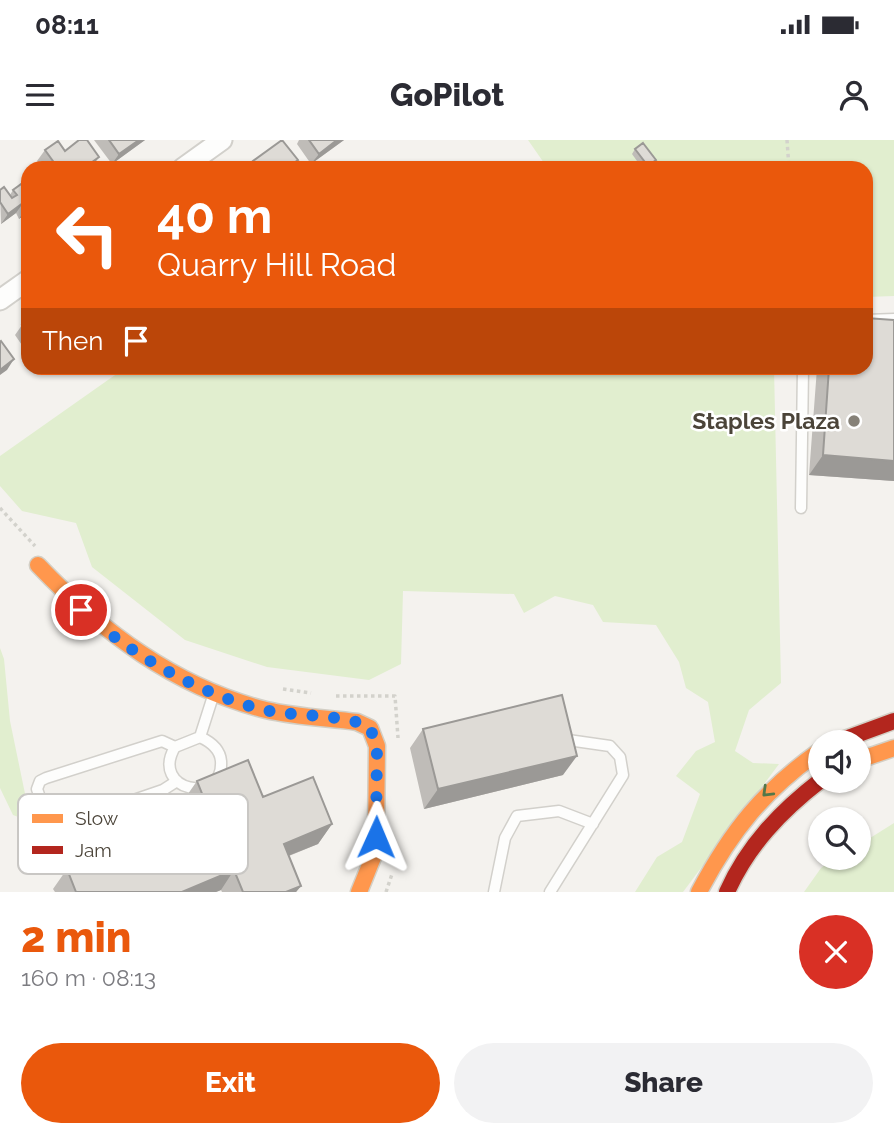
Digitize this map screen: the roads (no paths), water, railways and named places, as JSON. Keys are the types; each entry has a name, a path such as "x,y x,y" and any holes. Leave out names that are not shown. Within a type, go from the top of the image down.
{"main road":[{"path":"38,565 70,600 116,638 166,670 214,692 267,710 357,722 370,728 377,746 376,837 374,855 359,892"},
{"path":"865,730 894,721"},
{"path":"871,756 894,748"},
{"path":"699,892 728,839 747,813 767,790 808,758"},
{"path":"727,892 740,864 777,816 808,791"}],"street":[{"path":"193,161 222,140"},
{"path":"0,300 21,285"}],"lane":[{"path":"873,320 894,319"},
{"path":"801,509 803,375"},
{"path":"200,737 214,692"},
{"path":"200,737 208,741 220,754 221,762 216,779 201,789 192,789 177,782 170,768 171,754 175,747 200,737"},
{"path":"550,892 623,775 620,757 610,746 560,739"},
{"path":"39,794 37,789 40,781 46,778 162,741 175,747"},
{"path":"151,794 177,782"},
{"path":"494,892 505,838 517,816 559,811 593,824"}],"place":[{"name":"Staples Plaza","path":"854,421"}]}
